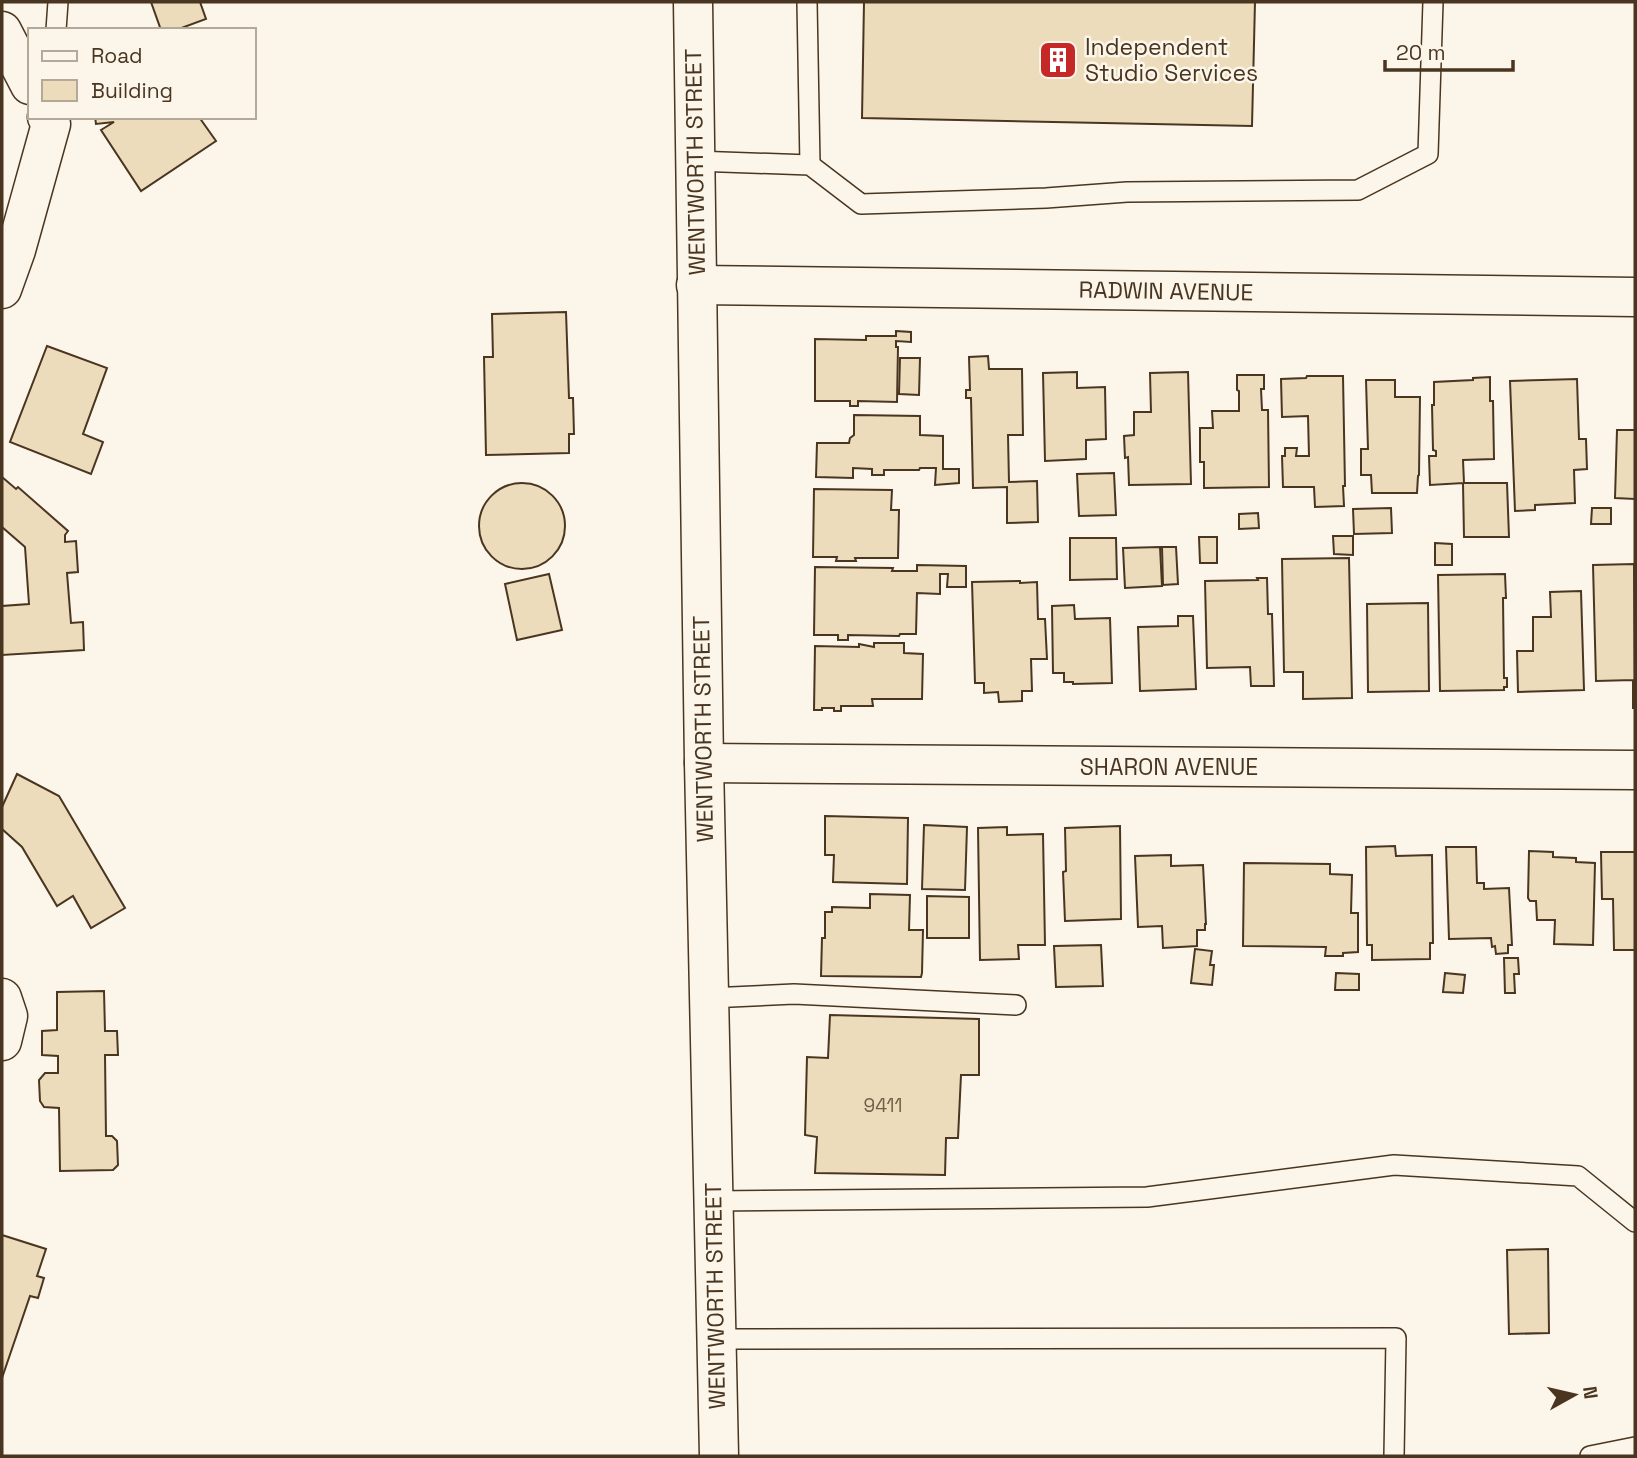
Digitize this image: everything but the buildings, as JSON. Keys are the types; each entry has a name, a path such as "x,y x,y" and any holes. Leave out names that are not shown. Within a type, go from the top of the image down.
{"street":[{"name":"WENTWORTH STREET","path":"693,2 704,763 719,1456"},
{"path":"2,31 28,81"},
{"path":"2,289 9,255 49,120"},
{"name":"RADWIN AVENUE","path":"696,285 1635,297"},
{"name":"SHARON AVENUE","path":"704,763 1635,770"},
{"path":"2,998 8,1016 2,1041"}],"lane":[{"path":"56,28 58,2"},
{"path":"807,2 810,165"},
{"path":"695,161 810,165 861,204 1046,198 1127,192 1358,190 1428,154 1433,2"},
{"path":"709,999 794,994 1016,1005"},
{"path":"713,1201 1147,1197 1394,1165 1578,1176 1635,1222"},
{"path":"716,1339 1396,1338 1394,1456"},
{"path":"1590,1456 1635,1447"}],"place":[{"name":"Independent Studio Services","path":"1058,60"}]}
